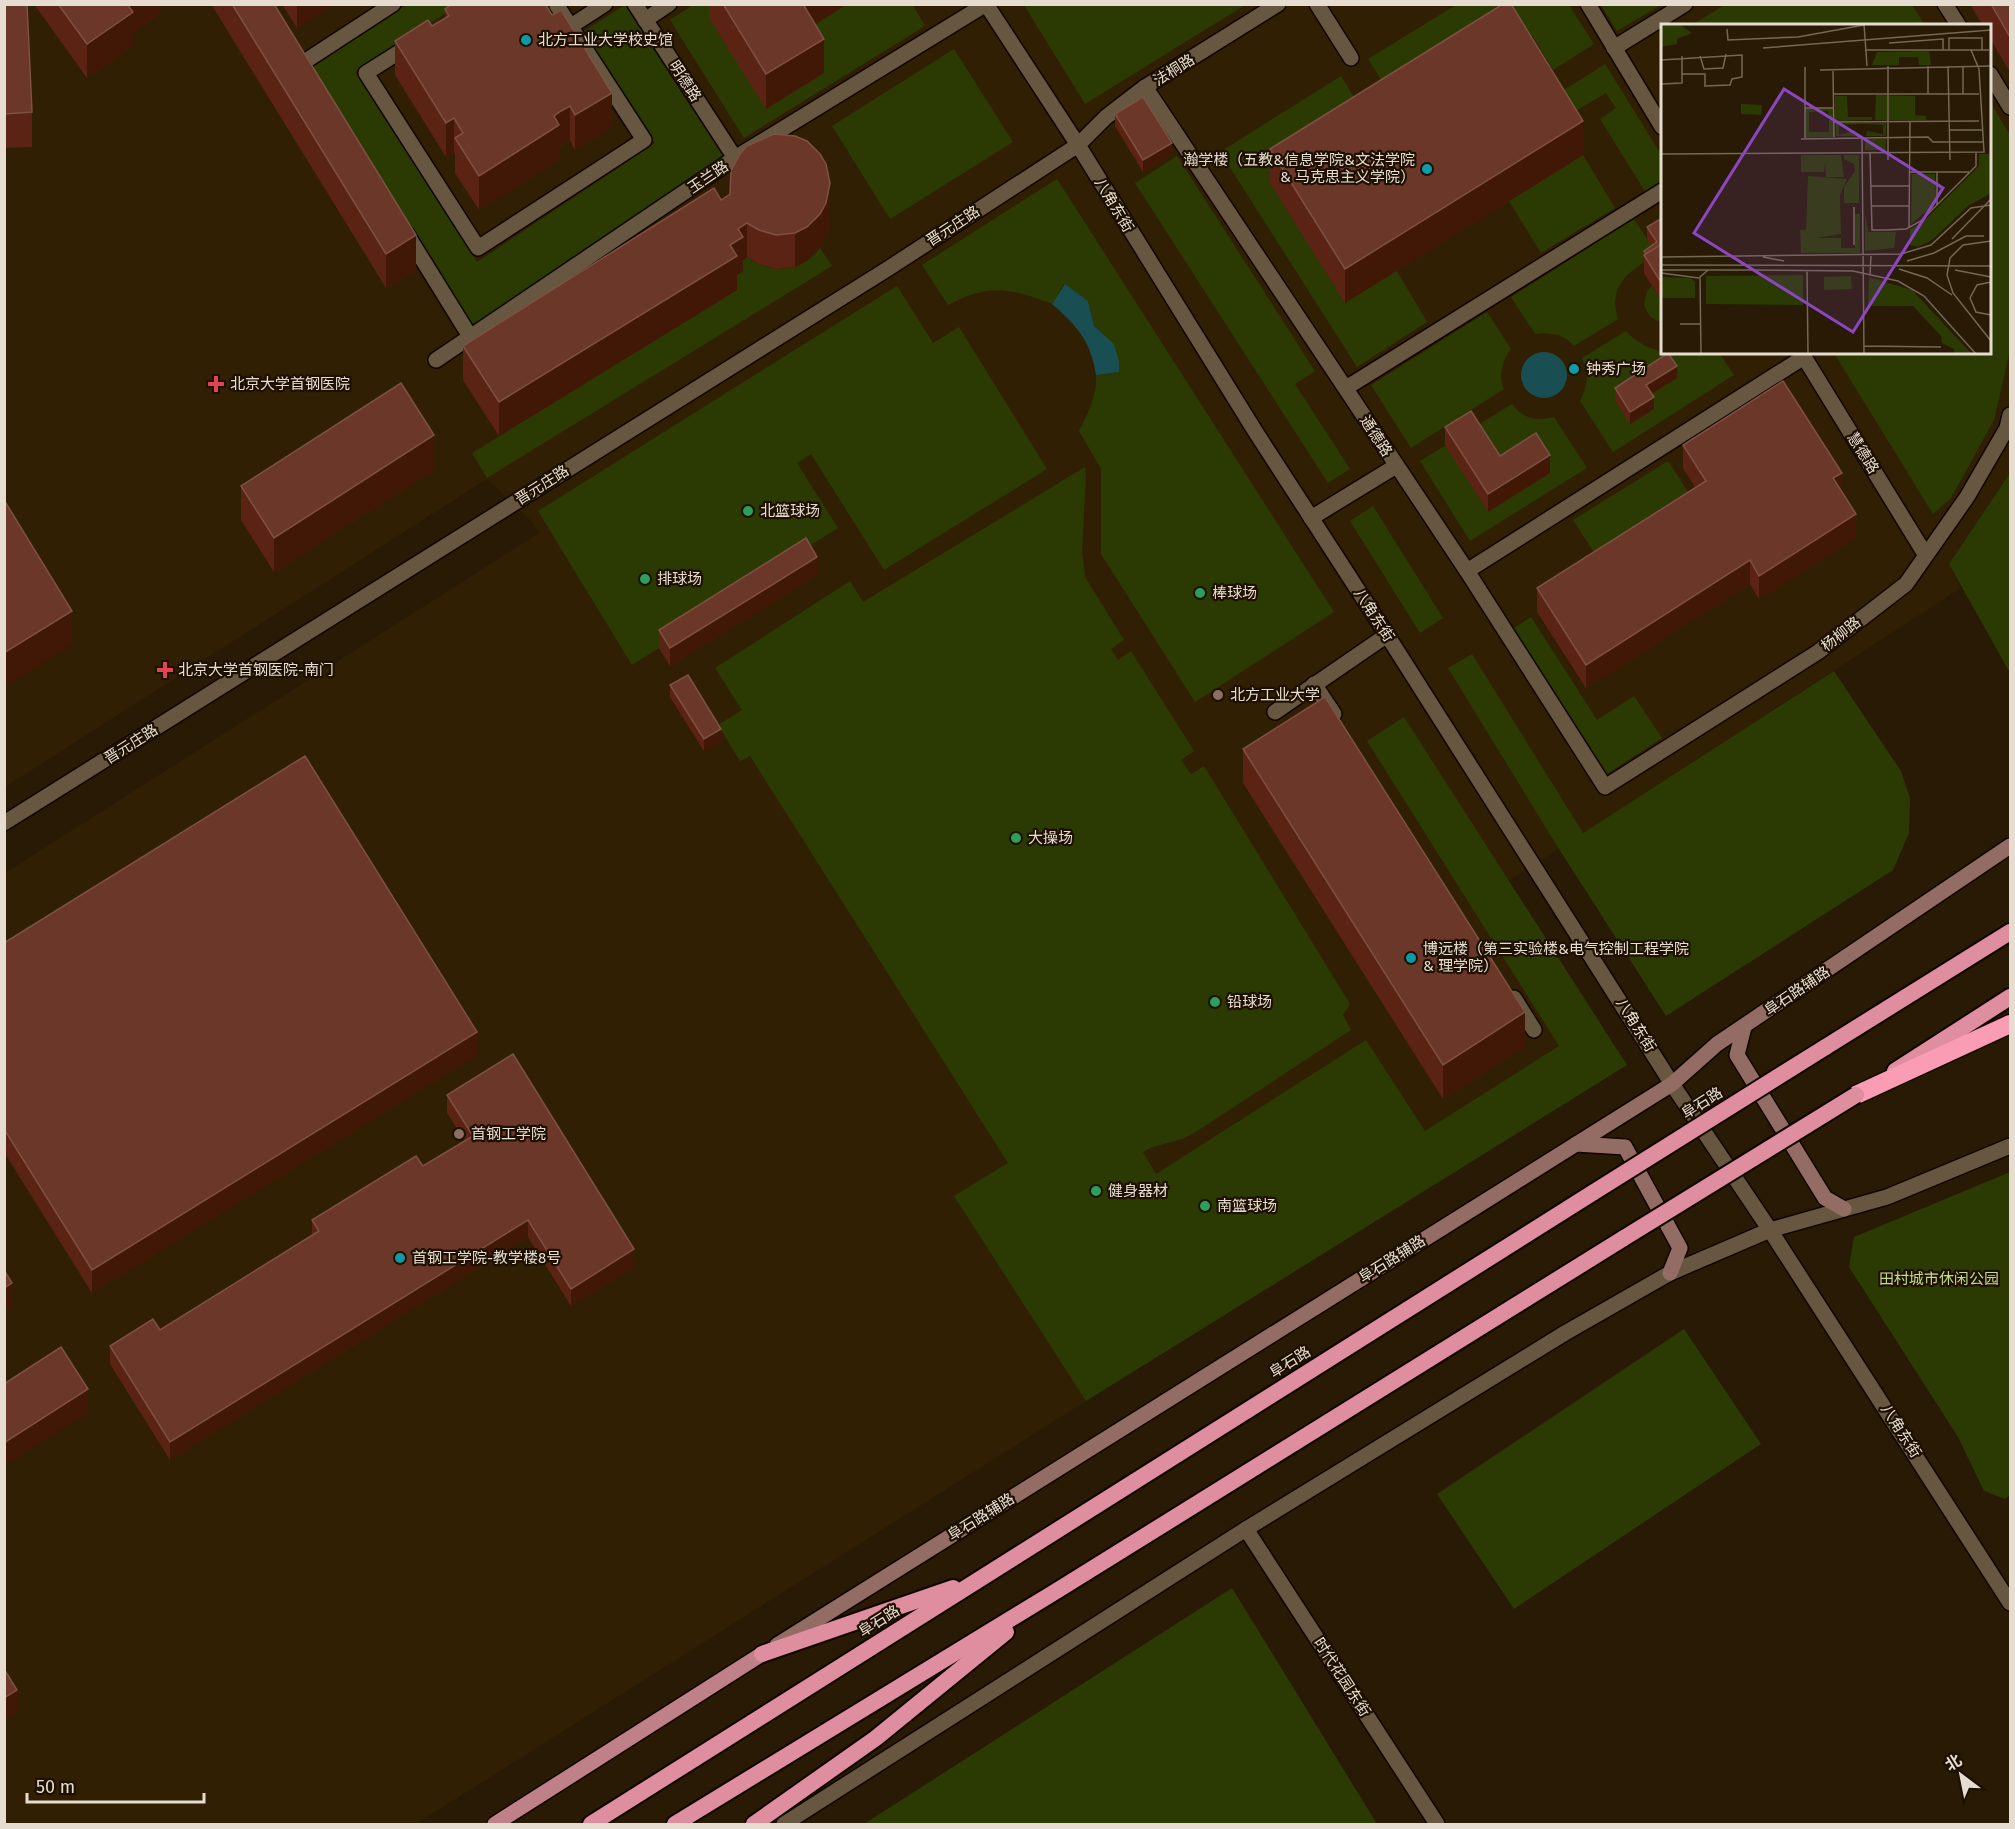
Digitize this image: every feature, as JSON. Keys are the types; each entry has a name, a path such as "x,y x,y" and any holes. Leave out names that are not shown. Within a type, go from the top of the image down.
{"highway":[{"name":"阜石路","path":"591,1824 2010,932"},
{"path":"675,1824 1058,1590 2010,998"},
{"path":"1856,1095 2010,1024"},
{"path":"762,1654 979,1579"},
{"path":"754,1824 876,1738 1058,1590"}],"main road":[{"name":"阜石路辅路","path":"762,1654 1672,1084 1718,1044 2010,846"},
{"path":"1744,1027 1737,1055 1825,1198 1844,1209"},
{"path":"1576,1144 1625,1147 1680,1248 1670,1273"},
{"path":"495,1824 762,1654"}],"street":[{"path":"301,64 393,4"},
{"path":"428,34 366,73 478,248 644,140 556,4"},
{"path":"571,26 604,4"},
{"name":"明德路","path":"635,4 735,158"},
{"path":"645,20 669,4"},
{"name":"八角东街","path":"986,4 1078,145 1142,252 1672,1084 1770,1230 2010,1603"},
{"name":"玉兰路","path":"436,360 735,158 986,4"},
{"name":"法桐路","path":"1078,145 1106,117 1145,87 1278,4"},
{"path":"1317,4 1351,58"},
{"path":"1588,4 1661,125"},
{"path":"1614,48 1685,4"},
{"path":"1945,4 1958,24"},
{"path":"1991,77 2010,107"},
{"name":"通德路","path":"1145,87 1467,571 1605,787"},
{"name":"晋元庄路","path":"4,823 878,275 1078,145"},
{"path":"1346,388 1661,192"},
{"path":"1625,215 1640,205"},
{"path":"400,224 471,338"},
{"path":"1467,571 1803,355"},
{"name":"慧德路","path":"1803,355 1925,554"},
{"name":"杨柳路","path":"1605,787 1818,652 1906,584 1967,497 2007,428 2010,415"},
{"path":"1311,518 1396,466"},
{"path":"1275,712 1387,635"},
{"path":"1314,684 1344,731"},
{"path":"1503,981 1534,1030"},
{"path":"784,1824 1246,1529 1565,1333 1670,1273 1770,1230 1887,1197 2010,1146"},
{"name":"时代花园东街","path":"1246,1529 1437,1824"}],"shaded area":[{"path":"5,5 2010,5 2010,473 1949,564 1961,588 1509,881 1627,1065 1086,1401 416,1824 5,1824 5,873 539,533 532,522 487,479 5,787"}],"green space":[{"path":"406,5 458,5 355,72 477,262 655,143 584,31 625,5 725,156 472,327 310,65"},
{"path":"693,5 731,5 800,34 846,5 913,5 925,26 744,138 670,20"},
{"path":"1024,5 1245,5 1085,104"},
{"path":"1456,5 1569,5 1594,44 1553,70 1532,35 1397,105 1368,59"},
{"path":"1601,5 1661,5 1617,31"},
{"path":"1725,5 1912,5 1924,24 1693,24"},
{"path":"954,49 1013,142 890,219 832,126"},
{"path":"1605,64 1661,154 1661,183 1646,193 1600,119 1616,108 1606,93 1574,112 1561,92"},
{"path":"1341,76 1369,122 1397,271 1427,322 1357,367 1220,152"},
{"path":"1991,104 2010,135 2010,350 1994,420 1951,498 1933,514 1835,354 1991,354"},
{"path":"1583,155 1615,208 1541,253 1509,201"},
{"path":"1177,156 1315,371 1295,384 1350,469 1328,483 1135,183"},
{"path":"1057,179 1334,612 1195,702 1101,554 1101,469 1079,431 1089,411 1096,375 1119,372 1114,344 1094,326 1088,301 1064,284 1052,304 1024,294 1000,290 976,293 948,305 922,265"},
{"path":"1634,219 1657,254 1631,272 1619,287 1615,307 1618,319 1574,346 1566,339 1556,335 1535,334 1511,297"},
{"path":"820,248 832,266 487,478 472,453 737,290 730,279 738,263 747,257 766,267 786,268 804,262"},
{"path":"897,286 933,343 959,327 1047,469 884,570 811,454 797,463 838,528 803,550 727,605 632,665 538,511"},
{"path":"1652,286 1661,300 1661,322 1650,316 1644,304 1647,291"},
{"path":"1487,312 1511,349 1502,369 1501,379 1504,389 1411,448 1371,385"},
{"path":"1626,331 1646,346 1661,351 1661,354 1720,354 1734,375 1613,452 1580,401 1587,380 1582,358"},
{"path":"1512,404 1521,413 1531,418 1554,417 1587,468 1470,541 1420,461"},
{"path":"1668,461 1694,501 1599,560 1573,520"},
{"name":"大操场","path":"1085,467 1082,551 1085,577 1124,640 1111,649 1118,660 1131,651 1194,751 1181,760 1191,774 1204,766 1350,1004 1343,1015 1351,1030 1192,1134 1143,1152 1156,1174 1366,1040 1425,1131 1559,1046 1367,741 1404,717 1627,1065 1086,1401 954,1196 1008,1163 750,756 740,761 718,725 742,710 715,668 850,581 863,602"},
{"path":"2010,473 2010,673 1949,564"},
{"path":"1373,506 1443,618 1420,633 1350,521"},
{"path":"1531,617 1597,720 1634,696 1662,738 1607,774 1514,628"},
{"path":"1472,654 1583,833 1834,671 1901,771 1910,798 1909,833 1893,870 1666,1016 1559,849 1448,668"},
{"name":"田村城市休闲公园","path":"2010,1172 2010,1495 2005,1499 1984,1491 1958,1437 1849,1267 1854,1237"},
{"path":"1684,1329 1761,1444 1514,1609 1437,1494"},
{"path":"1232,1588 1377,1824 864,1824"}],"water":[{"path":"1065,284 1088,301 1094,326 1114,344 1119,361 1119,372 1096,375 1086,343 1076,327 1052,304"},
{"path":"1544,352 1560,359 1567,375 1560,391 1544,398 1528,391 1521,375 1528,359"}],"building":[{"path":"4,4 27,4 32,112 4,114"},
{"path":"58,4 127,4 133,12 87,44"},
{"path":"232,4 274,4 416,235 386,254"},
{"path":"452,4 545,4 552,15 561,10 612,93 575,115 570,106 561,111 554,116 559,125 479,176 455,138 463,133 454,118 446,123 395,41 428,20 432,26 449,16 445,9"},
{"path":"723,4 803,4 824,39 766,74"},
{"name":"瀚学楼（五教&信息学院&文法学院 & 马克思主义学院）","path":"1503,4 1511,4 1583,121 1345,269 1270,149"},
{"path":"1991,4 2010,4 2010,37"},
{"path":"1143,97 1172,143 1143,160 1115,114"},
{"path":"774,134 795,136 807,141 826,164 830,183 826,203 820,214 807,227 795,233 776,235 759,230 747,223 738,229 743,237 730,245 737,256 499,402 463,346 714,188 721,200 730,194 731,171 740,154 747,146"},
{"path":"1661,219 1661,245 1646,254 1644,251 1657,242 1647,227"},
{"path":"1661,245 1661,282 1644,255"},
{"path":"1666,354 1677,366 1646,385 1654,397 1630,412 1615,388"},
{"path":"1783,381 1842,473 1833,478 1856,514 1759,576 1750,560 1586,665 1537,588 1706,481 1683,445"},
{"path":"401,383 434,435 274,538 241,486"},
{"path":"1471,411 1500,456 1536,433 1550,455 1488,494 1445,427"},
{"path":"4,500 72,611 4,653"},
{"path":"806,538 817,557 670,648 659,630"},
{"path":"688,675 721,729 704,739 670,685"},
{"name":"博远楼（第三实验楼&电气控制工程学院 & 理学院）","path":"1325,697 1525,1012 1443,1065 1243,749"},
{"path":"305,756 477,1032 92,1270 4,1129 4,943"},
{"name":"首钢工学院-教学楼8号","path":"513,1054 634,1249 571,1289 528,1220 170,1442 110,1346 153,1319 160,1330 319,1231 312,1220 416,1156 423,1166 473,1136 447,1095"},
{"path":"4,1270 12,1283 4,1288"},
{"path":"61,1347 88,1389 4,1443 4,1384"},
{"path":"4,1669 17,1690 4,1698"}],"place":[{"name":"北方工业大学校史馆","path":"526,40"},
{"name":"瀚学楼（五教&信息学院&文法学院 & 马克思主义学院）","path":"1427,169"},
{"name":"钟秀广场","path":"1574,369"},
{"name":"北京大学首钢医院","path":"216,384"},
{"name":"北篮球场","path":"748,511"},
{"name":"排球场","path":"645,579"},
{"name":"棒球场","path":"1200,593"},
{"name":"北京大学首钢医院-南门","path":"165,670"},
{"name":"北方工业大学","path":"1218,695"},
{"name":"大操场","path":"1016,838"},
{"name":"博远楼（第三实验楼&电气控制工程学院 & 理学院）","path":"1411,958"},
{"name":"铅球场","path":"1215,1002"},
{"name":"首钢工学院","path":"459,1134"},
{"name":"健身器材","path":"1096,1191"},
{"name":"南篮球场","path":"1205,1206"},
{"name":"首钢工学院-教学楼8号","path":"400,1258"}]}
